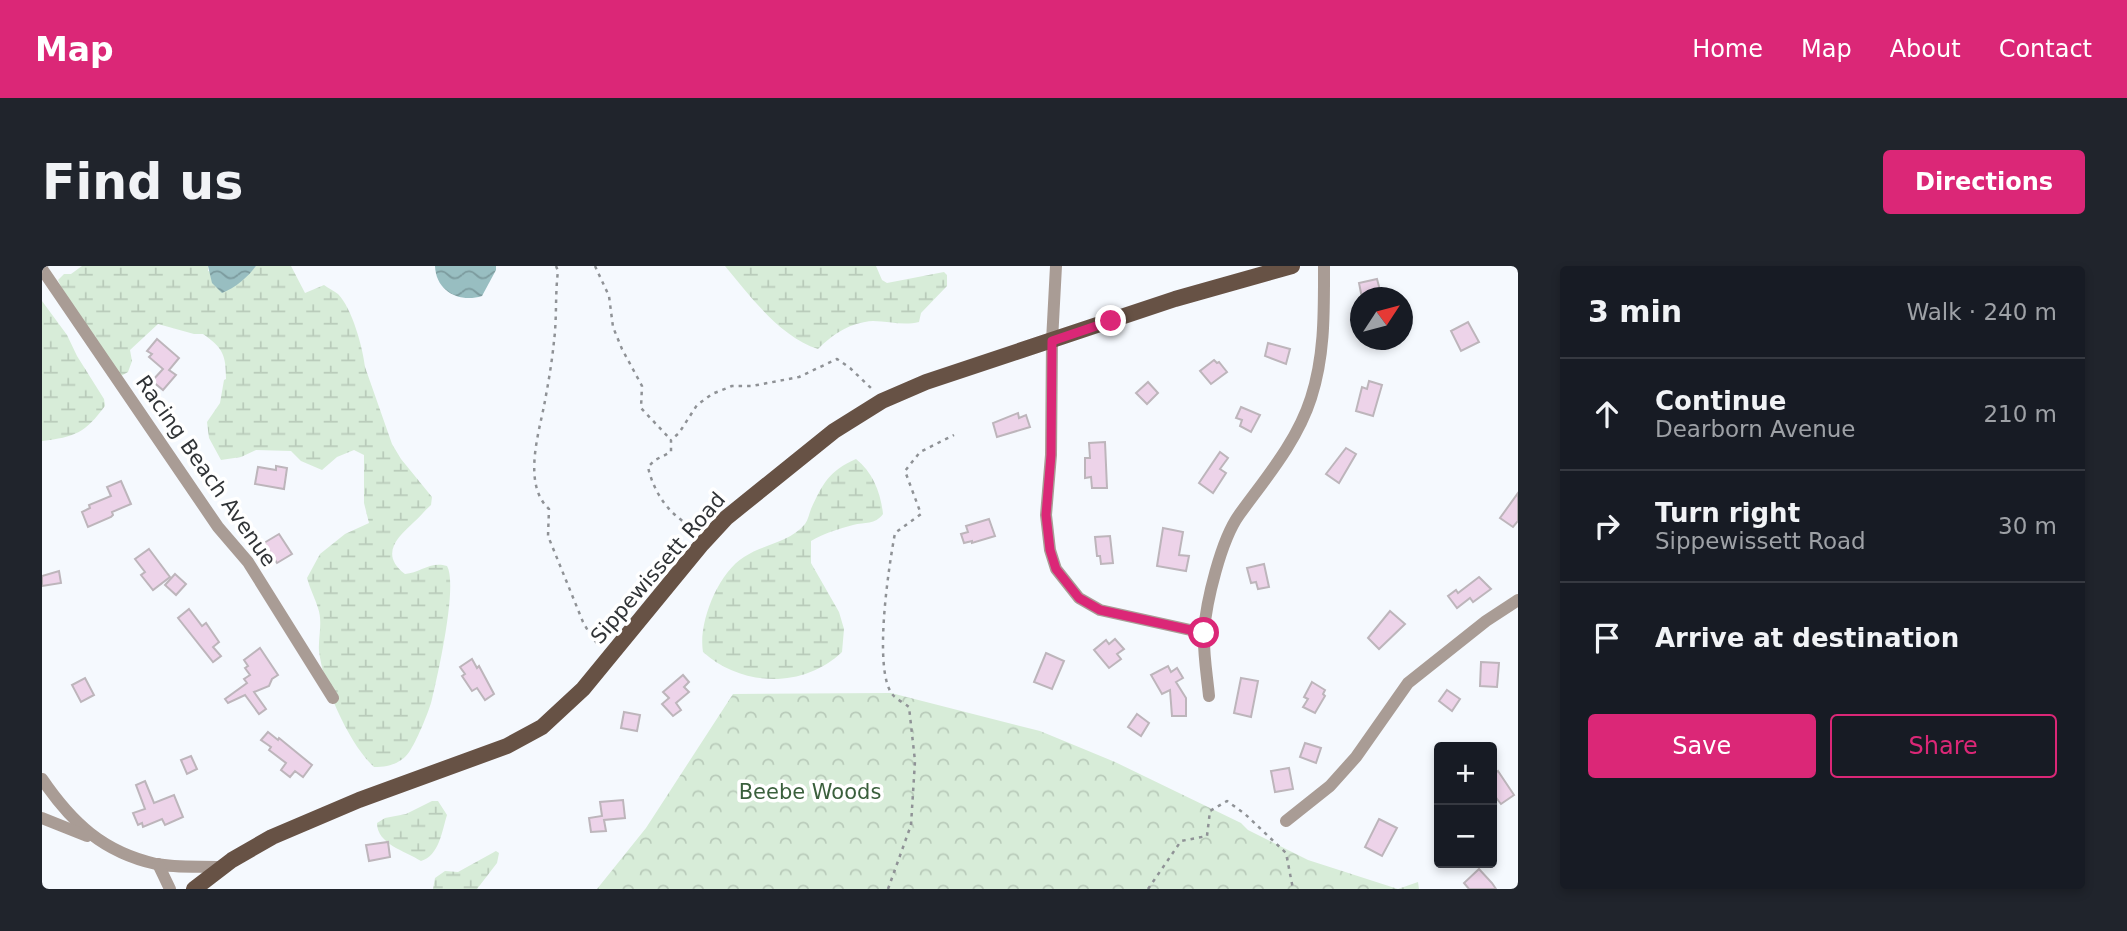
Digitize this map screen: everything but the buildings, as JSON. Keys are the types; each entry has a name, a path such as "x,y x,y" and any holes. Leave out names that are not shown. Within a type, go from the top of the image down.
{"main road":[{"name":"Sippewissett Road","path":"194,889 251,848 286,831 359,800 507,746 542,727 569,704 709,535 743,503 834,431 882,401 926,382 1175,299 1292,266"}],"street":[{"path":"1056,266 1051,455 1046,515 1050,550 1056,569 1079,598 1100,610 1204,633"},
{"path":"1209,696 1204,633 1211,591 1233,526 1291,441 1310,401 1321,365 1324,266"},
{"name":"Racing Beach Avenue","path":"42,269 218,527 248,562 333,698"},
{"path":"1286,821 1330,786 1356,757 1408,682 1486,621 1518,600"},
{"path":"42,779 61,807 94,838"},
{"path":"42,818 158,864 221,867"},
{"path":"158,864 170,889"}],"path":[{"path":"556,266 558,271 554,339 536,437 535,478 541,502 549,509 548,536 579,613 592,638 601,647 613,651"},
{"path":"595,266 609,296 613,327 642,386 641,408 671,440 671,452 655,460 649,467 652,483 661,500 678,518 709,535"},
{"path":"671,440 679,433 697,405 712,394 732,386 752,386 799,377 837,359 850,368 882,401"},
{"path":"888,889 911,825 915,761 909,707 891,693 884,666 886,583 895,533 921,514 905,471 920,452 954,435"},
{"path":"1148,889 1181,841 1207,836 1210,811 1227,801 1245,814 1286,853 1293,889"}],"green space":[{"path":"82,266 208,266 208,271 242,280 256,266 291,266 305,293 324,285 343,300 356,329 365,367 392,444 432,497 431,505 397,540 392,553 393,560 405,574 441,565 447,566 450,576 449,610 431,704 414,745 400,761 374,767 355,744 347,729 321,665 319,613 307,578 320,554 345,534 369,523 364,503 364,455 354,450 337,457 322,470 301,461 291,451 256,450 241,457 221,460 209,438 207,422 220,403 226,379 224,358 219,348 203,334 158,324 130,350 132,361 128,372 121,376 71,306 58,280 64,274 71,274"},
{"path":"725,266 876,266 882,280 887,283 944,272 947,275 947,286 921,313 919,322 873,321 857,324 836,334 818,349 778,325"},
{"path":"42,301 67,335 104,399 105,406 78,432 63,438 42,441"},
{"path":"856,459 867,470 875,484 883,514 873,522 853,525 811,541 811,563 839,612 844,629 842,652 809,673 772,679 736,672 719,664 703,652 702,640 707,613 718,586 744,557 799,530 806,522 823,485 839,468"},
{"name":"Beebe Woods","path":"891,693 1040,731 1115,762 1241,823 1248,830 1308,860 1398,889 597,889 646,828 733,694"},
{"path":"432,801 438,801 447,815 439,842 427,858 421,861 393,846 378,830 377,823 385,818 406,814"},
{"path":"496,851 499,853 497,863 477,889 433,889 435,878 445,871 458,872"},
{"path":"1418,882 1419,889 1398,889"}],"water":[{"path":"208,266 256,266 241,282 222,293 212,283"},
{"path":"435,266 496,266 496,270 482,296 466,298 445,289 436,275"}],"route":[{"path":"1111,321 1052,341 1051,455 1046,515 1050,550 1056,569 1063,579 1079,598 1100,610 1204,633"}]}
